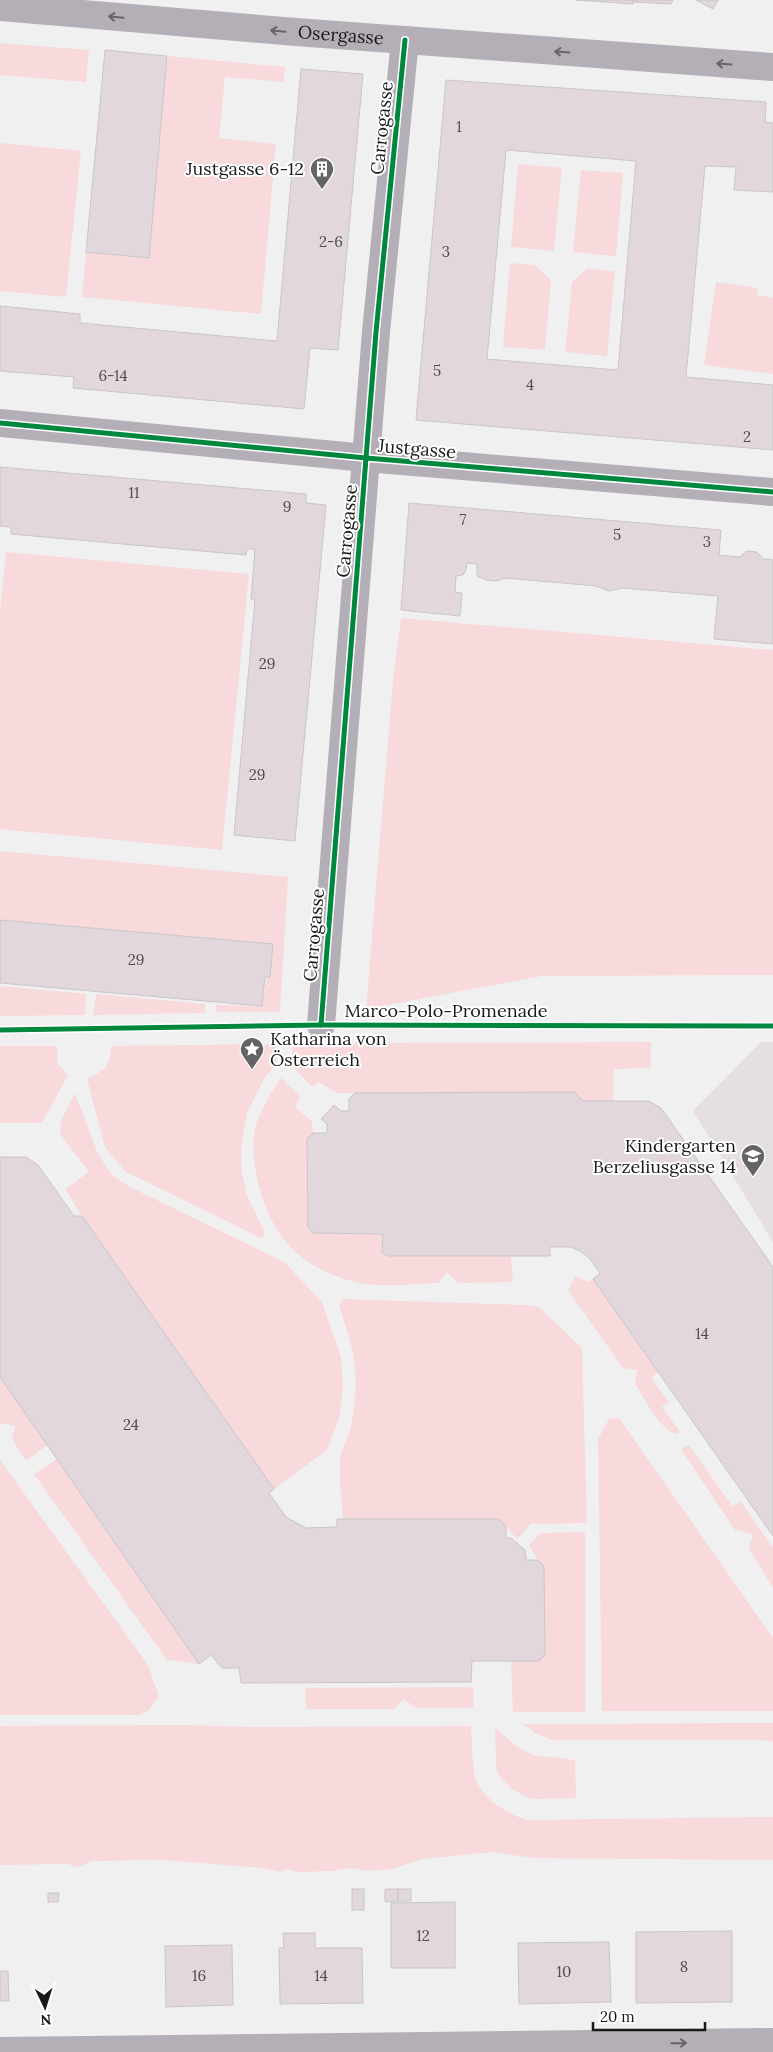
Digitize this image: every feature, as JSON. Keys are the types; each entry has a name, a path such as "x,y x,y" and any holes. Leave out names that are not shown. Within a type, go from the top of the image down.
{"street":[{"name":"Osergasse","path":"0,7 405,40 771,63"},
{"name":"Carrogasse","path":"321,1025 376,332 405,40"},
{"name":"Justgasse","path":"0,423 366,458 773,492"},
{"path":"0,2051 773,2042"}],"shaded area":[{"path":"0,43 89,50 86,82 0,75"},
{"path":"167,56 285,67 283,82 225,77 219,138 276,144 261,314 82,297 86,252 149,258"},
{"path":"0,143 81,151 66,297 0,291"},
{"path":"518,164 562,168 554,251 511,247"},
{"path":"581,170 623,173 616,256 573,252"},
{"path":"510,263 535,265 551,280 545,350 503,347"},
{"path":"587,269 615,271 607,356 565,352 572,282"},
{"path":"716,282 758,288 757,295 773,298 773,374 704,365"},
{"path":"6,552 249,574 222,850 0,829 0,610"},
{"path":"401,618 773,650 773,975 542,976 366,1009 393,681"},
{"path":"0,851 288,877 280,1012 216,1012 216,1005 262,1006 272,944 0,920"},
{"path":"0,986 86,994 85,1015 0,1016"},
{"path":"96,994 205,1004 205,1013 93,1015"},
{"path":"651,1042 651,1068 614,1069 613,1101 582,1101 575,1092 337,1093 319,1082 312,1087 292,1066 293,1043"},
{"name":"Kindergarten Berzeliusgasse 14","path":"761,1042 773,1042 773,1242 693,1111"},
{"path":"273,1044 278,1049 275,1065 264,1079 247,1113 242,1141 241,1168 247,1195 265,1233 263,1237 261,1238 126,1172 105,1147 87,1079 106,1067 111,1046"},
{"path":"0,1046 57,1046 57,1063 68,1075 42,1123 0,1123"},
{"path":"281,1078 300,1096 295,1107 312,1122 313,1133 307,1139 308,1227 313,1233 383,1234 382,1252 387,1256 511,1256 513,1282 458,1283 447,1272 439,1283 394,1285 359,1283 331,1274 315,1266 293,1250 271,1219 260,1189 254,1157 253,1142 257,1122 266,1102"},
{"path":"75,1093 98,1154 112,1175 130,1187 284,1262 322,1302 341,1357 343,1388 339,1418 327,1450 274,1489 65,1189 89,1172 60,1134 61,1121"},
{"path":"576,1276 587,1282 593,1279 658,1372 651,1378 669,1402 662,1407 680,1432 675,1434 663,1426 635,1384 637,1370 623,1368 568,1290"},
{"path":"343,1299 539,1307 582,1348 587,1523 531,1524 517,1539 499,1519 343,1519 340,1462 351,1426 356,1378 353,1352 339,1306"},
{"path":"0,1377 47,1445 26,1461 12,1439 15,1426 0,1423"},
{"path":"619,1418 773,1638 773,1711 602,1711 598,1439 609,1419"},
{"path":"689,1445 732,1506 741,1502 773,1548 773,1588 749,1548 753,1534 735,1530 681,1449"},
{"path":"57,1459 199,1664 167,1660 34,1474"},
{"path":"0,1460 148,1665 159,1697 148,1711 139,1715 0,1715"},
{"path":"585,1532 585,1712 513,1712 511,1661 545,1654 544,1566 529,1545 541,1533"},
{"path":"474,1687 473,1708 416,1708 404,1699 394,1709 306,1709 305,1688"},
{"path":"773,1723 773,1742 760,1740 552,1740 535,1733 523,1724"},
{"path":"181,1725 251,1727 471,1726 473,1767 481,1790 502,1809 519,1817 527,1820 773,1817 773,1860 532,1858 494,1852 422,1859 392,1869 369,1871 352,1868 332,1871 298,1872 287,1869 280,1872 261,1868 163,1860 92,1861 78,1867 67,1864 0,1865 0,1726"},
{"path":"495,1728 519,1748 533,1755 575,1760 576,1798 531,1799 512,1789 499,1776 496,1766"}],"building":[{"path":"576,0 633,0 633,4"},
{"path":"633,0 673,0 671,4 633,2"},
{"path":"696,0 718,0 713,9"},
{"path":"105,50 167,56 149,258 86,252"},
{"name":"Justgasse 6-12","path":"301,69 363,74 338,350 310,348 304,409 73,388 74,377 0,371 0,306 80,314 80,323 277,341"},
{"path":"446,80 766,102 765,122 773,123 773,192 734,190 736,167 705,166 686,377 773,385 773,450 416,420","holes":["506,150 636,161 618,370 487,359"]},
{"path":"0,467 306,494 306,503 326,505 295,841 234,835 255,599 251,599 255,549 247,549 246,555 11,534 11,527 0,526"},
{"path":"409,503 721,530 719,555 740,557 746,551 757,552 764,559 773,560 773,644 714,639 718,596 622,588 609,591 596,586 505,578 496,581 486,580 477,576 477,564 467,563 463,575 456,576 455,592 462,593 460,616 401,610"},
{"path":"0,920 273,944 270,977 265,977 262,1006 0,983"},
{"path":"575,1092 582,1101 648,1101 661,1108 773,1267 773,1536 593,1279 600,1273 589,1258 580,1251 571,1247 550,1247 550,1256 387,1256 382,1252 383,1234 313,1233 308,1227 307,1139 313,1133 327,1133 327,1124 321,1119 334,1105 341,1111 349,1111 349,1099 355,1093"},
{"path":"0,1157 26,1157 38,1165 74,1216 82,1216 274,1489 269,1493 286,1517 306,1528 337,1527 337,1519 499,1519 506,1526 506,1538 511,1538 525,1550 526,1560 538,1560 544,1566 545,1654 539,1661 472,1661 471,1682 241,1683 239,1668 222,1668 211,1655 199,1664 0,1377"},
{"path":"352,1889 364,1889 364,1910 352,1910"},
{"path":"385,1889 398,1889 398,1901 385,1902"},
{"path":"398,1889 411,1889 411,1901 398,1901"},
{"path":"48,1893 59,1893 58,1902 48,1902"},
{"path":"455,1902 455,1968 391,1968 391,1903"},
{"path":"732,1931 732,2002 636,2003 636,1932"},
{"path":"283,1933 315,1933 315,1948 362,1948 363,2003 280,2004 279,1948 284,1948"},
{"path":"609,1942 611,2002 519,2004 518,1943"},
{"path":"232,1945 233,2005 166,2007 165,1946"},
{"path":"0,1971 8,1971 9,2001 0,2001"}],"cycle path":[{"path":"321,1025 376,332 405,40"},
{"path":"0,423 366,458 773,492"},
{"name":"Marco-Polo-Promenade","path":"0,1030 321,1025 773,1026"}],"place":[{"name":"Justgasse 6-12","path":"322,190"},
{"name":"Katharina von Österreich","path":"252,1070"},
{"name":"Kindergarten Berzeliusgasse 14","path":"753,1177"}]}
